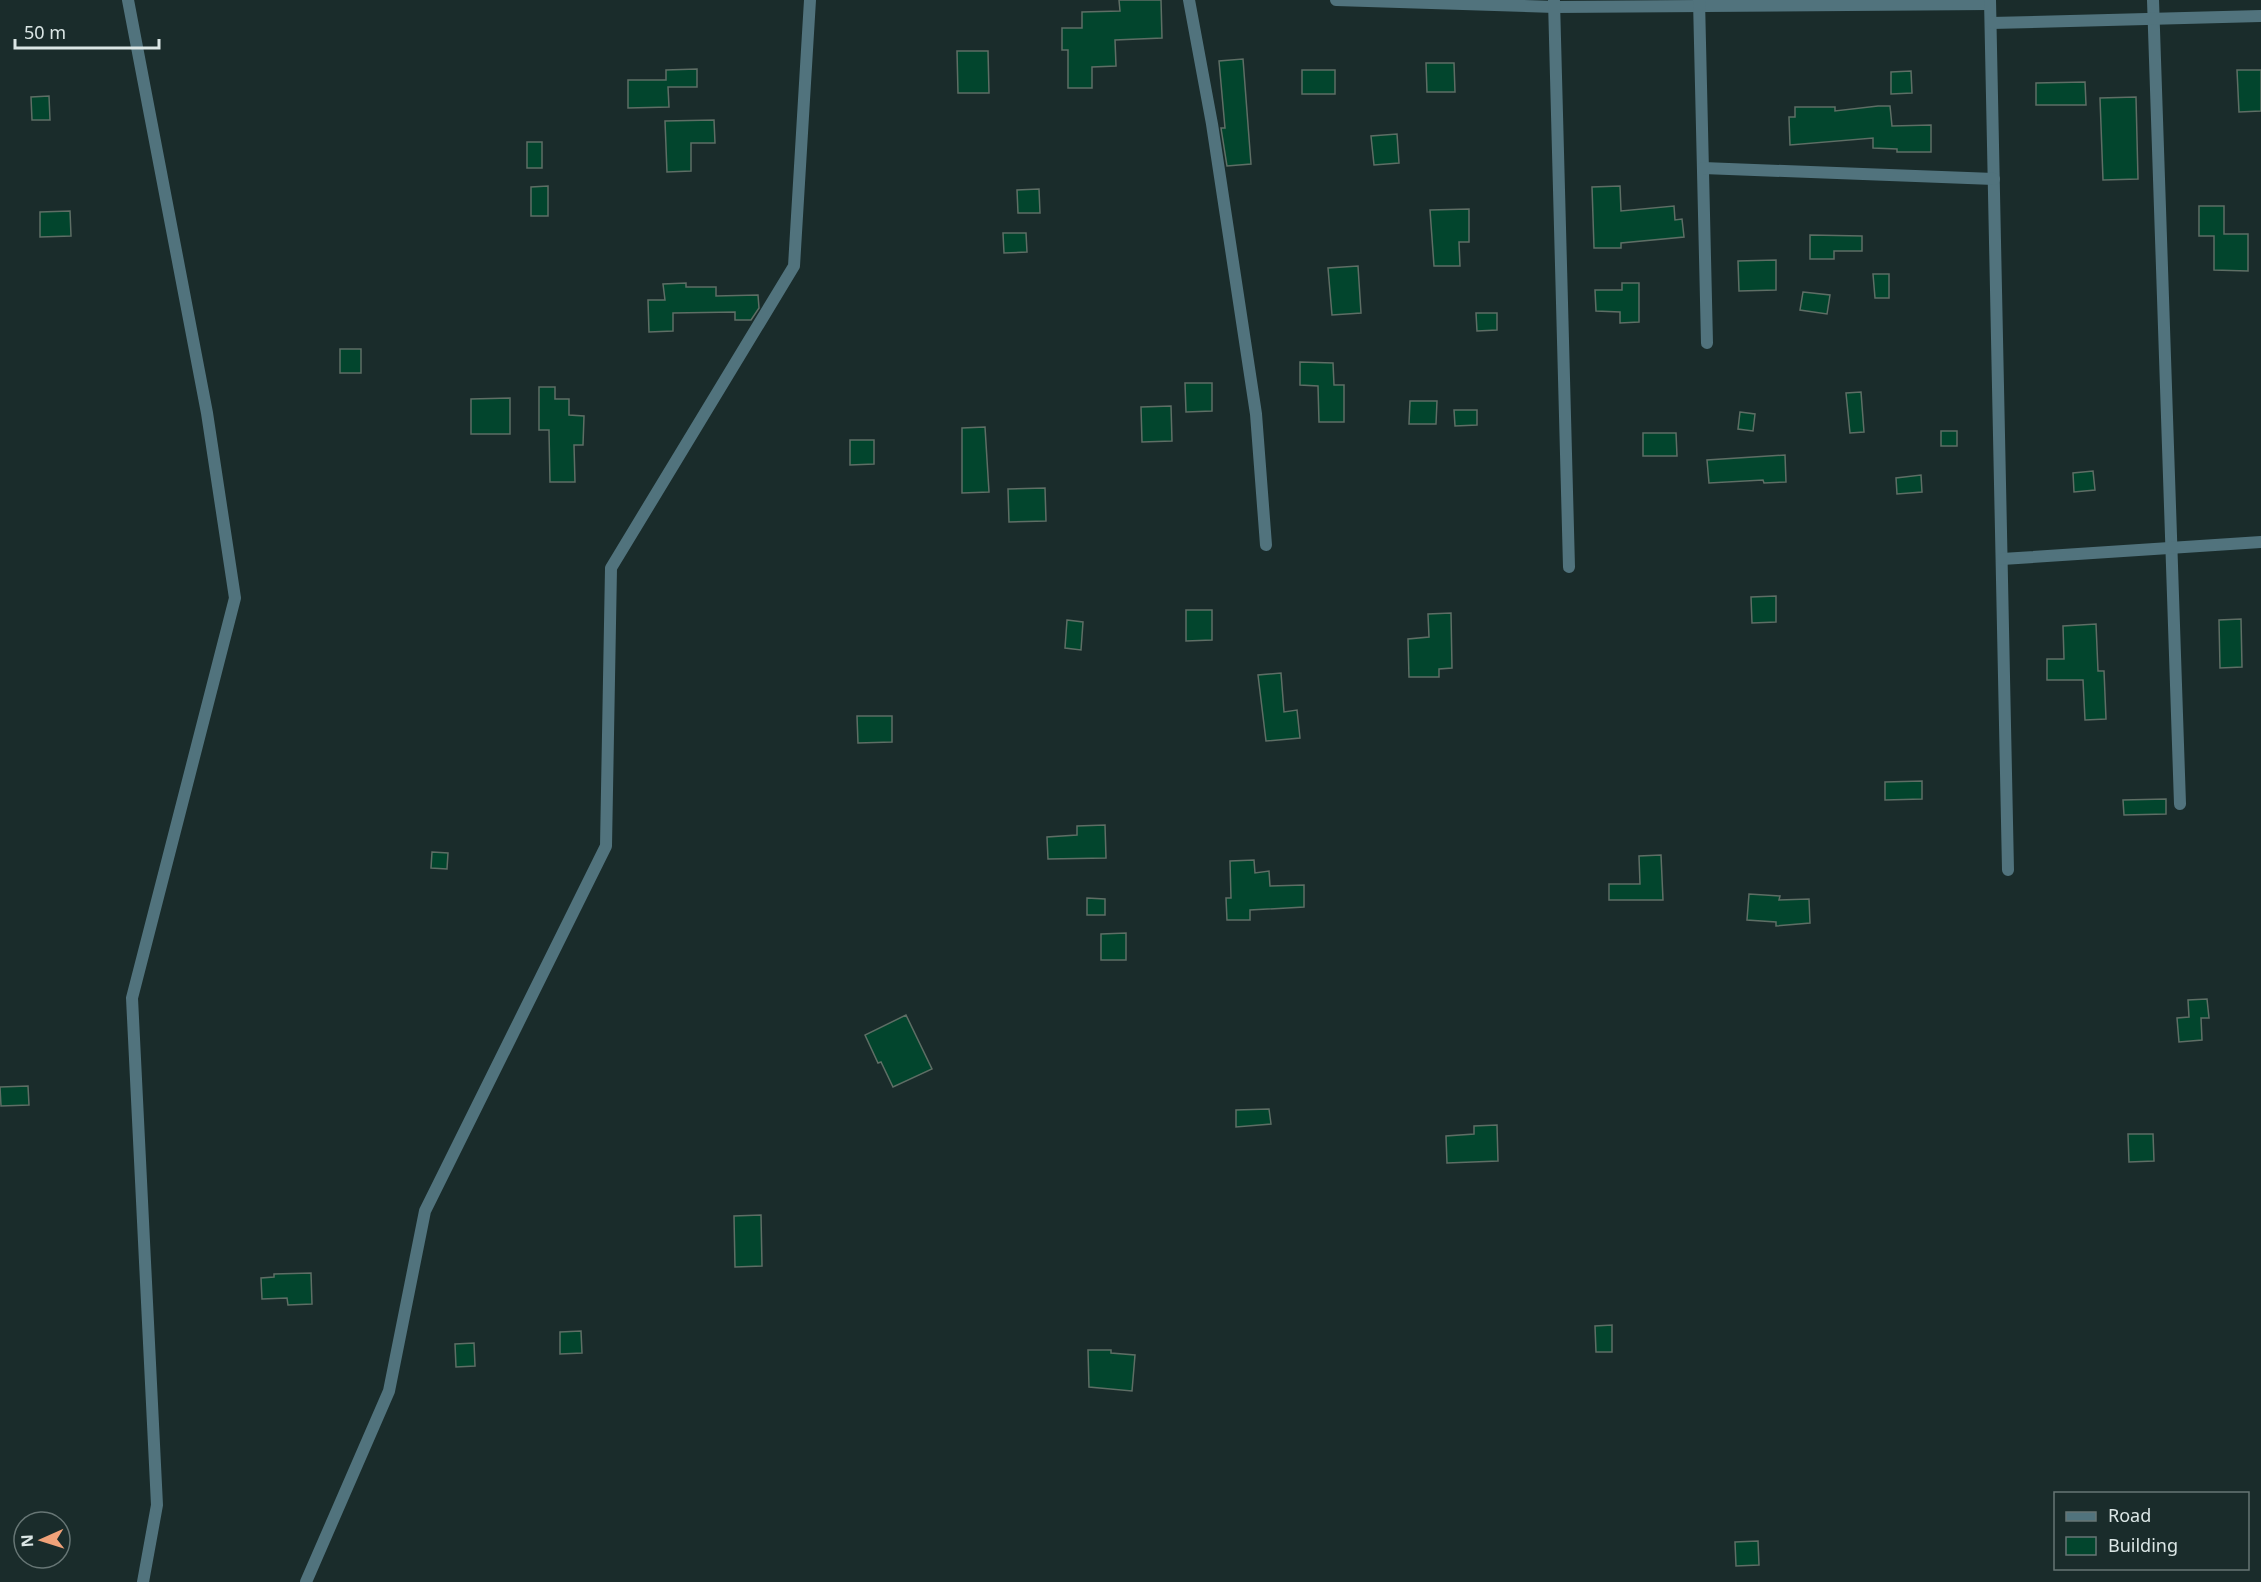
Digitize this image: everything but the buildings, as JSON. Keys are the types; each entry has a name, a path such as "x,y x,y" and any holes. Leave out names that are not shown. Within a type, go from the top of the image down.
{"street":[{"path":"128,0 207,413 235,598 132,998 157,1505 143,1582"},
{"path":"306,1582 389,1391 425,1211 606,846 611,568 794,266 810,0"},
{"path":"1189,0 1212,124 1256,414 1266,545"},
{"path":"1336,0 1555,4 1990,2 2008,870"},
{"path":"2153,0 2180,804"},
{"path":"1699,3 1707,343"},
{"path":"1555,4 1569,567"},
{"path":"1990,23 2261,16"},
{"path":"1703,168 1994,179"},
{"path":"2002,559 2261,542"}]}
